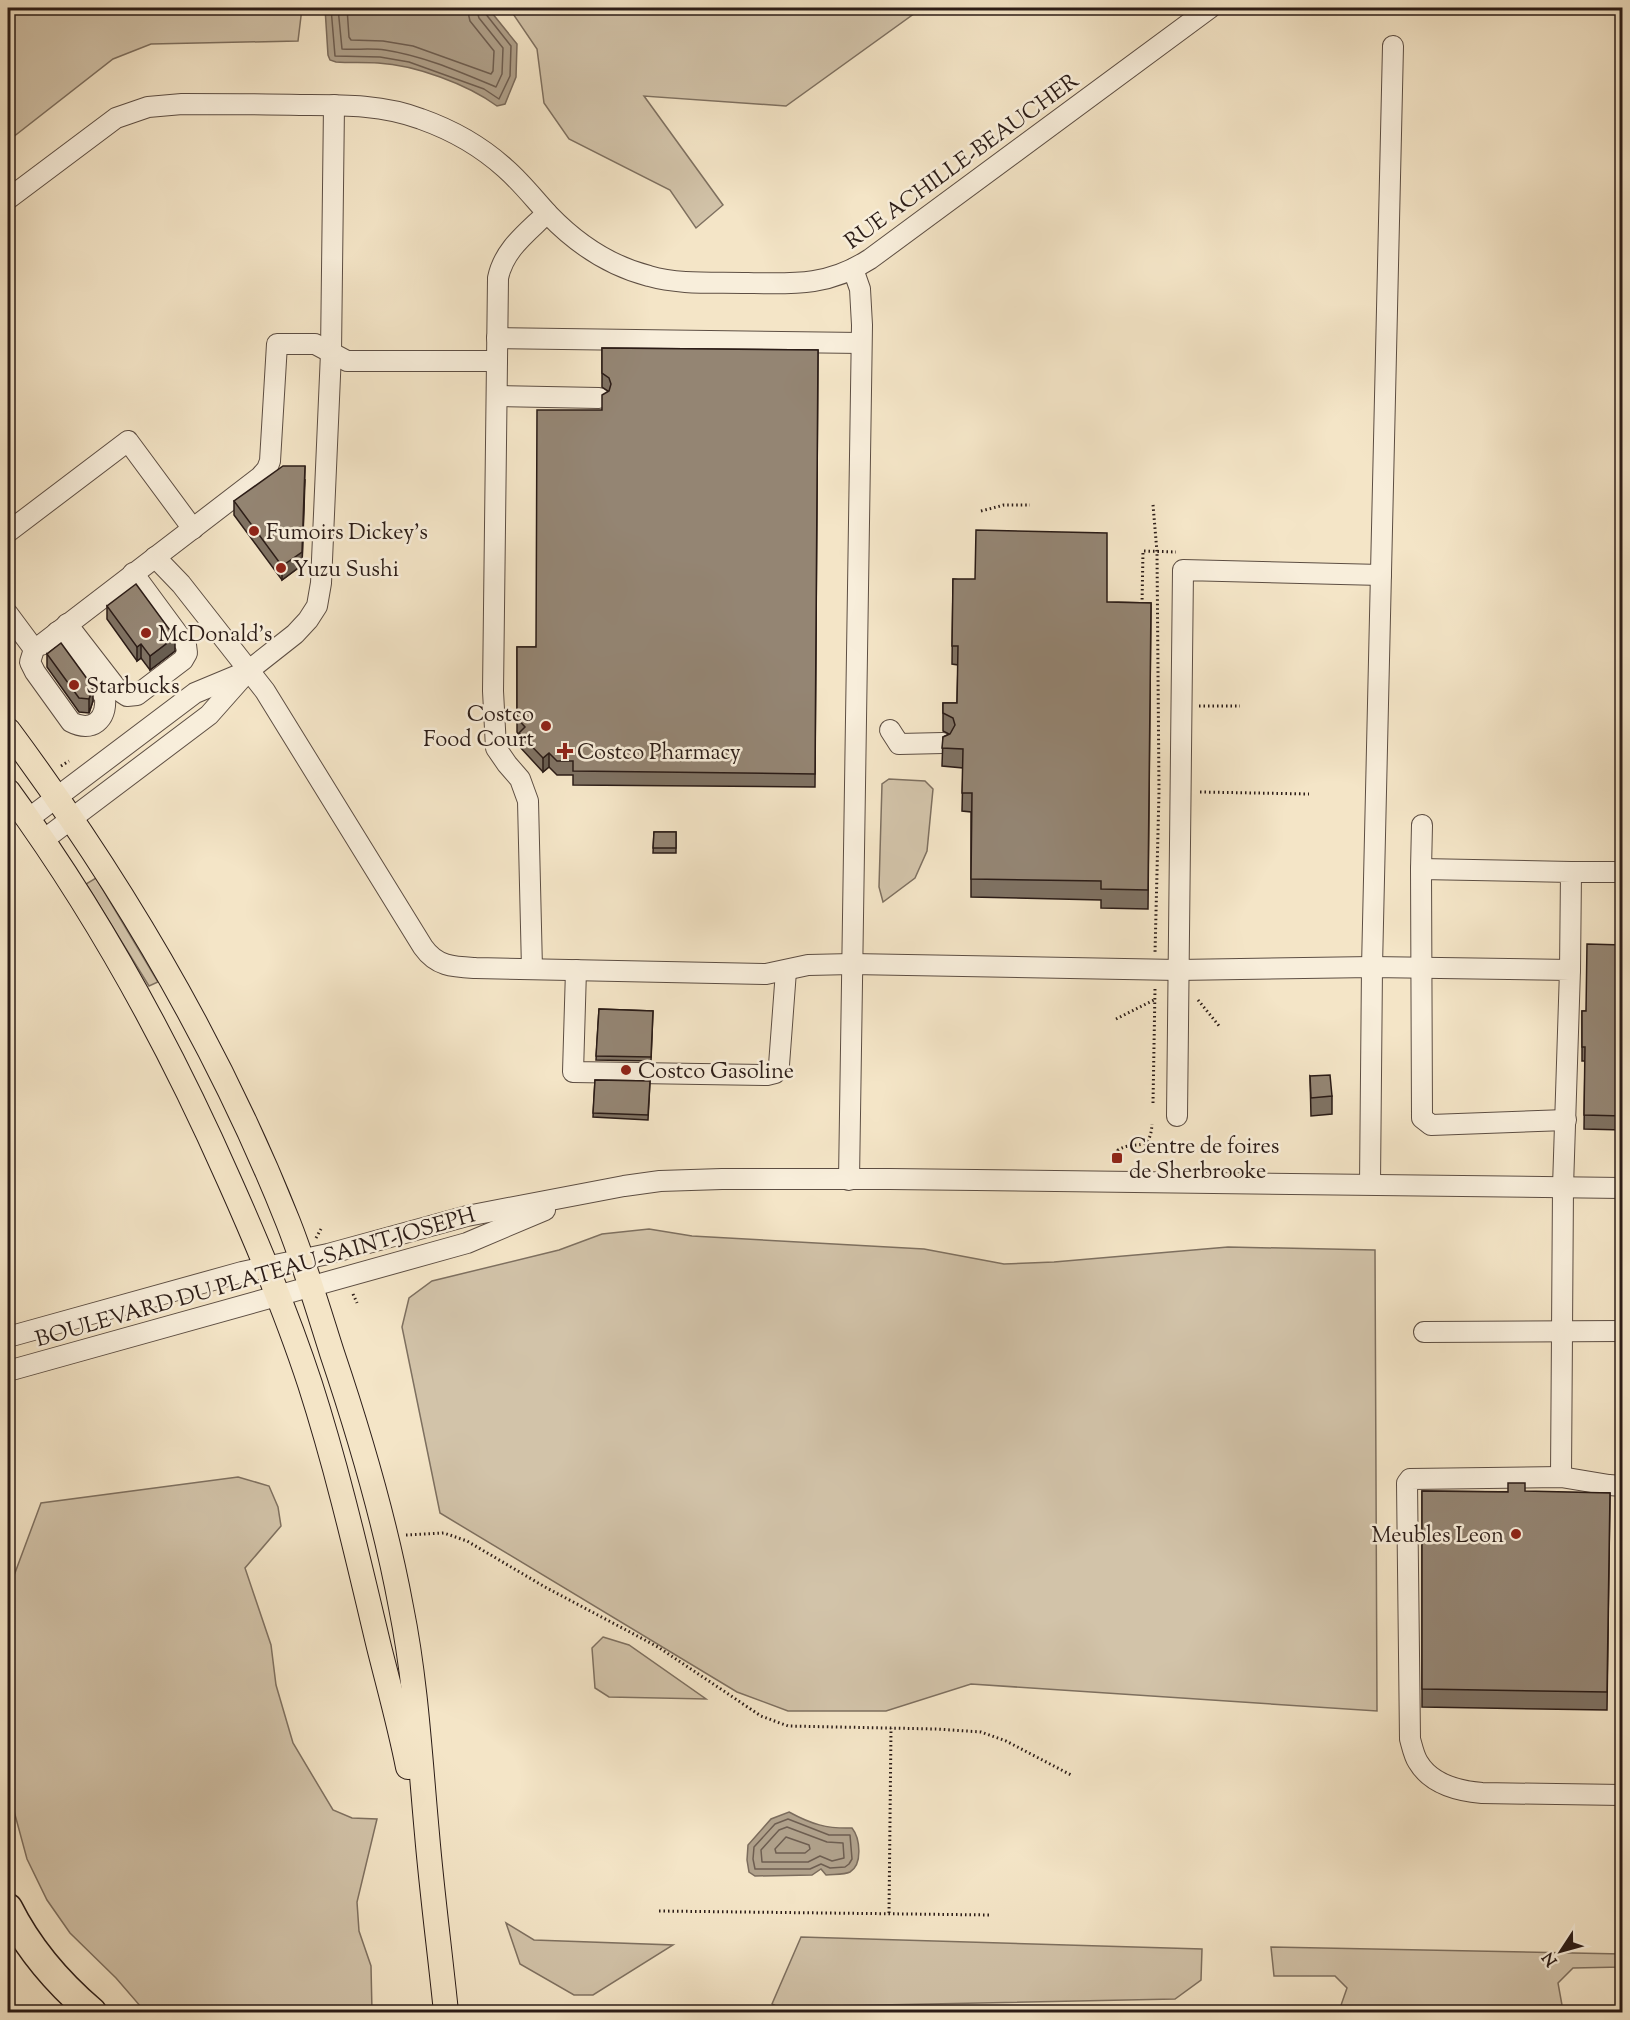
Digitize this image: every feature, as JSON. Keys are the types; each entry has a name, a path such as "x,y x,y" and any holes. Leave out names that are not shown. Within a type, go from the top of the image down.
{"highway":[{"path":"8,1908 50,1971 92,2013"}],"main road":[{"path":"8,730 72,819 150,942 205,1043 270,1179 311,1287 358,1433 387,1538 409,1654 446,2013"},
{"path":"8,791 110,948 164,1045 211,1139 279,1296 324,1428 353,1535 401,1735 431,1881"}],"street":[{"name":"RUE ACHILLE-BEAUCHER","path":"8,198 107,123 137,110 182,104 334,105 375,108 400,112 450,131 477,147 505,168 577,241 604,258 634,272 666,280 705,282 801,283 834,278 853,269 905,233 1210,8"},
{"path":"1370,1184 1372,967 1393,46"},
{"path":"42,841 209,715 248,671 295,634 317,606 321,583 331,353 334,105"},
{"path":"532,969 528,801 520,779 496,748 494,733 498,278 500,267 513,246 548,213"},
{"path":"849,1180 861,343 860,289 853,269"},
{"path":"497,338 861,343"},
{"path":"8,614 31,645 41,645 194,529 267,469 270,460 277,344 315,344 347,361 497,361"},
{"path":"497,396 599,398"},
{"path":"8,532 128,441 194,529"},
{"path":"155,557 181,584 265,691 431,957 450,967 766,974 807,965 852,964 1178,970 1372,967 1569,970"},
{"path":"1177,1116 1183,570 1381,575"},
{"path":"62,628 118,690 127,696 137,695 183,660 187,653 186,645 133,573"},
{"path":"36,646 30,662 35,672 71,722 88,728 104,714 105,697 62,628"},
{"path":"27,819 195,693 248,671"},
{"path":"890,730 899,744 943,743"},
{"path":"1422,825 1422,1118 1431,1125 1566,1120"},
{"path":"1421,869 1623,872"},
{"path":"1561,1477 1563,1187 1571,872"},
{"path":"576,970 573,1072 767,1075 774,1073 779,1065 786,971"},
{"name":"BOULEVARD DU PLATEAU-SAINT-JOSEPH","path":"8,1337 199,1284 336,1252 467,1216 631,1185 680,1180 1370,1184 1623,1188"},
{"name":"BOULEVARD DU PLATEAU-SAINT-JOSEPH","path":"8,1371 467,1243 580,1195"},
{"path":"1424,1332 1623,1331"},
{"path":"1623,1486 1561,1477 1410,1479 1407,1483 1410,1739 1418,1762 1433,1778 1460,1791 1623,1795"}],"path":[{"path":"981,511 1004,505 1030,505"},
{"path":"1153,505 1157,552 1159,792 1153,1103"},
{"path":"1142,610 1143,551 1157,552"},
{"path":"57,769 69,761"},
{"path":"1180,791 1309,794"},
{"path":"1116,1018 1155,999"},
{"path":"1116,1158 1117,1152 1122,1147 1138,1146 1148,1141 1152,1124"},
{"path":"354,1294 357,1303"},
{"path":"387,1538 435,1532 451,1534 466,1541 545,1587 658,1647 739,1703 770,1721 788,1726 964,1730 994,1736 1073,1776"},
{"path":"889,1913 891,1728"},
{"path":"659,1911 991,1915"}],"shaded area":[{"path":"8,8 302,8 298,41 151,44 113,59 8,141"},
{"path":"509,8 922,8 786,106 644,96 723,205 696,228 670,190 569,139 544,103 537,49"},
{"path":"889,779 925,781 933,789 927,851 915,878 883,902 879,887 882,784"},
{"path":"96,878 158,982 149,986 86,884"},
{"path":"649,1229 692,1236 924,1249 1004,1264 1228,1247 1375,1250 1377,1711 971,1684 886,1711 788,1711 737,1692 440,1513 402,1327 409,1298 432,1281 559,1250 602,1234"},
{"path":"238,1477 269,1486 278,1507 281,1526 245,1568 271,1645 276,1685 293,1743 333,1810 352,1818 377,1819 357,1902 359,1931 371,1966 372,2012 152,2012 141,2007 116,1978 70,1933 47,1900 27,1859 8,1789 9,1589 41,1503"},
{"path":"603,1637 629,1645 706,1699 609,1697 595,1688 592,1648"},
{"path":"506,1923 534,1940 673,1945 593,1995 574,1995 520,1964"},
{"path":"801,1937 1202,1949 1201,1980 1175,1999 778,2007 772,2004"},
{"path":"1271,1947 1622,1954 1622,1967 1573,1968 1558,1983 1562,2005 1339,2011 1347,1988 1335,1976 1274,1976"}],"water":[{"path":"325,8 488,8 517,44 516,77 505,104 497,106 456,83 408,67 330,60"},
{"path":"789,1812 819,1825 852,1828 857,1838 859,1851 854,1868 848,1873 826,1875 821,1869 812,1875 755,1876 749,1872 748,1845 771,1819"}],"building":[{"path":"602,348 818,350 815,774 573,771 573,761 557,761 549,753 543,758 519,733 525,727 517,718 517,647 536,647 537,410 602,410 602,395 609,391 611,384 609,378 602,373"},
{"path":"283,466 305,466 302,552 282,566 234,501"},
{"path":"976,530 1107,533 1107,602 1151,603 1148,890 1101,889 1101,881 971,879 972,793 962,793 963,749 942,748 943,737 950,734 955,725 953,718 943,713 943,703 957,703 958,646 952,646 953,579 975,579"},
{"name":"McDonald's","path":"136,584 175,637 150,656 141,644 137,647 107,606"},
{"path":"61,643 93,687 89,699 79,698 47,654"},
{"path":"654,832 676,832 676,848 653,848"},
{"path":"1587,944 1623,945 1623,1116 1584,1115 1585,1047 1582,1047 1582,1011 1586,1011"},
{"path":"599,1009 653,1011 651,1057 596,1056"},
{"path":"1330,1075 1332,1096 1311,1098 1310,1076"},
{"path":"595,1080 650,1081 648,1115 593,1113"},
{"path":"1508,1483 1525,1483 1525,1491 1610,1493 1607,1692 1422,1689 1422,1491 1508,1492"}],"place":[{"name":"Fumoirs Dickey's","path":"254,531"},
{"name":"Yuzu Sushi","path":"281,568"},
{"name":"McDonald's","path":"146,633"},
{"name":"Starbucks","path":"74,685"},
{"name":"Costco Food Court","path":"546,726"},
{"name":"Costco Pharmacy","path":"565,751"},
{"name":"Costco Gasoline","path":"626,1070"},
{"name":"Centre de foires de Sherbrooke","path":"1117,1158"},
{"name":"Meubles Leon","path":"1516,1534"}]}
